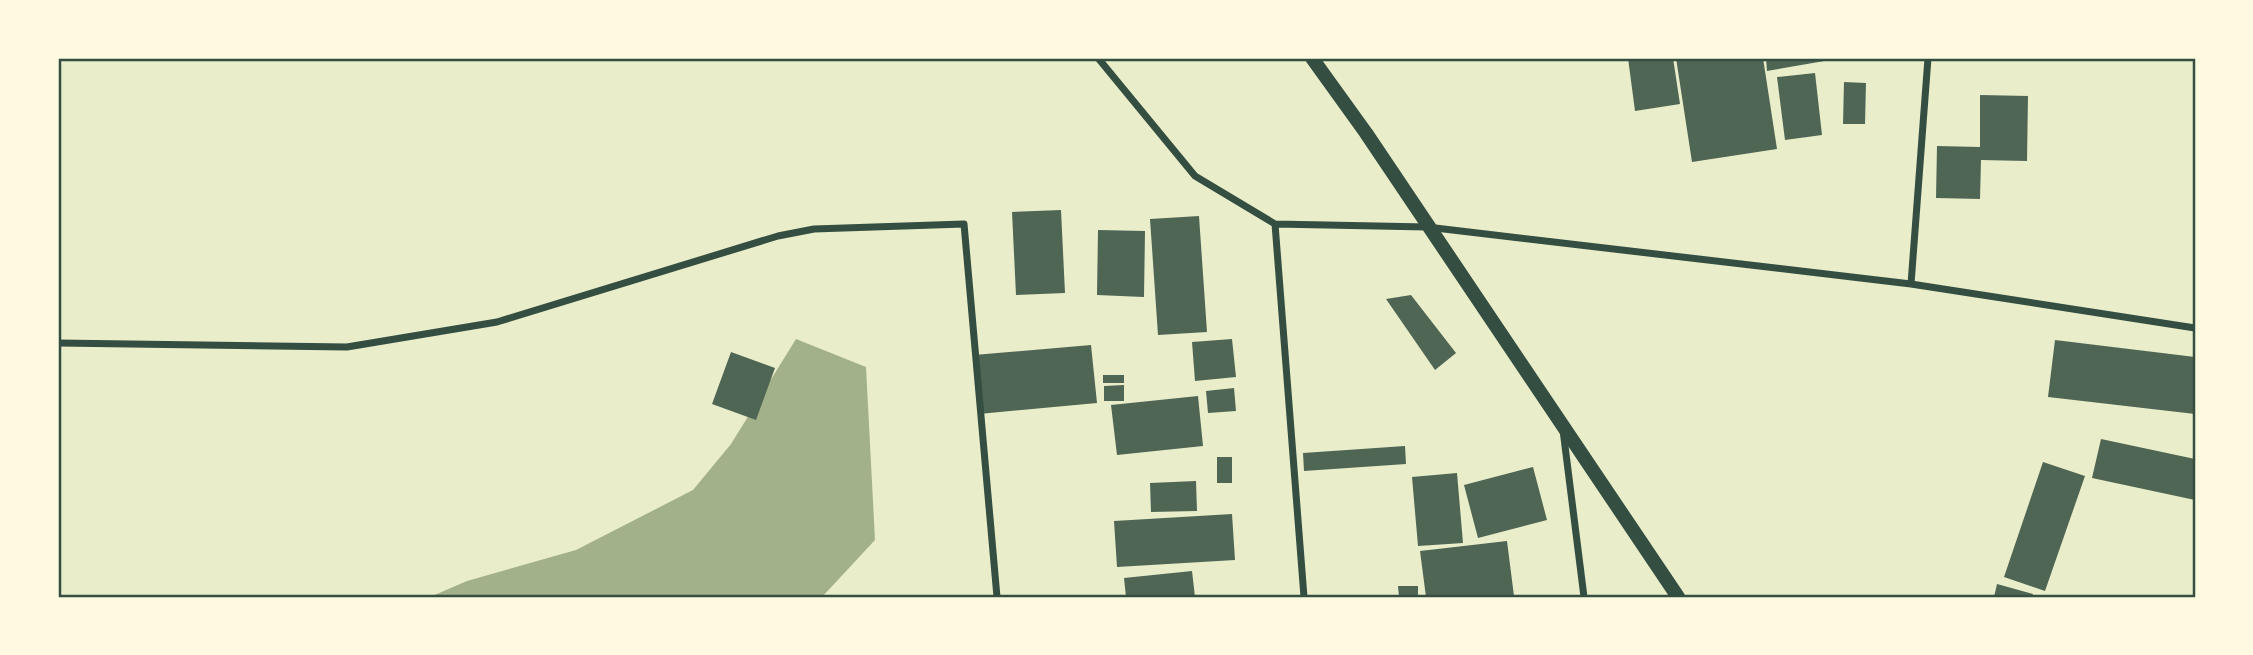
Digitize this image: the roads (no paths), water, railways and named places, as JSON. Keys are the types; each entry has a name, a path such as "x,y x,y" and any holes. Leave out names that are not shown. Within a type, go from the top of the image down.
{"main road":[{"path":"1312,58 1366,133 1426,227 1678,597"}],"street":[{"path":"1098,58 1195,177 1275,224 1426,227 1911,284 2195,328"},
{"path":"1911,284 1928,58"},
{"path":"58,343 347,347 524,315 778,236 814,229 964,224 997,597"},
{"path":"1275,224 1304,597"},
{"path":"1562,426 1584,597"}]}
